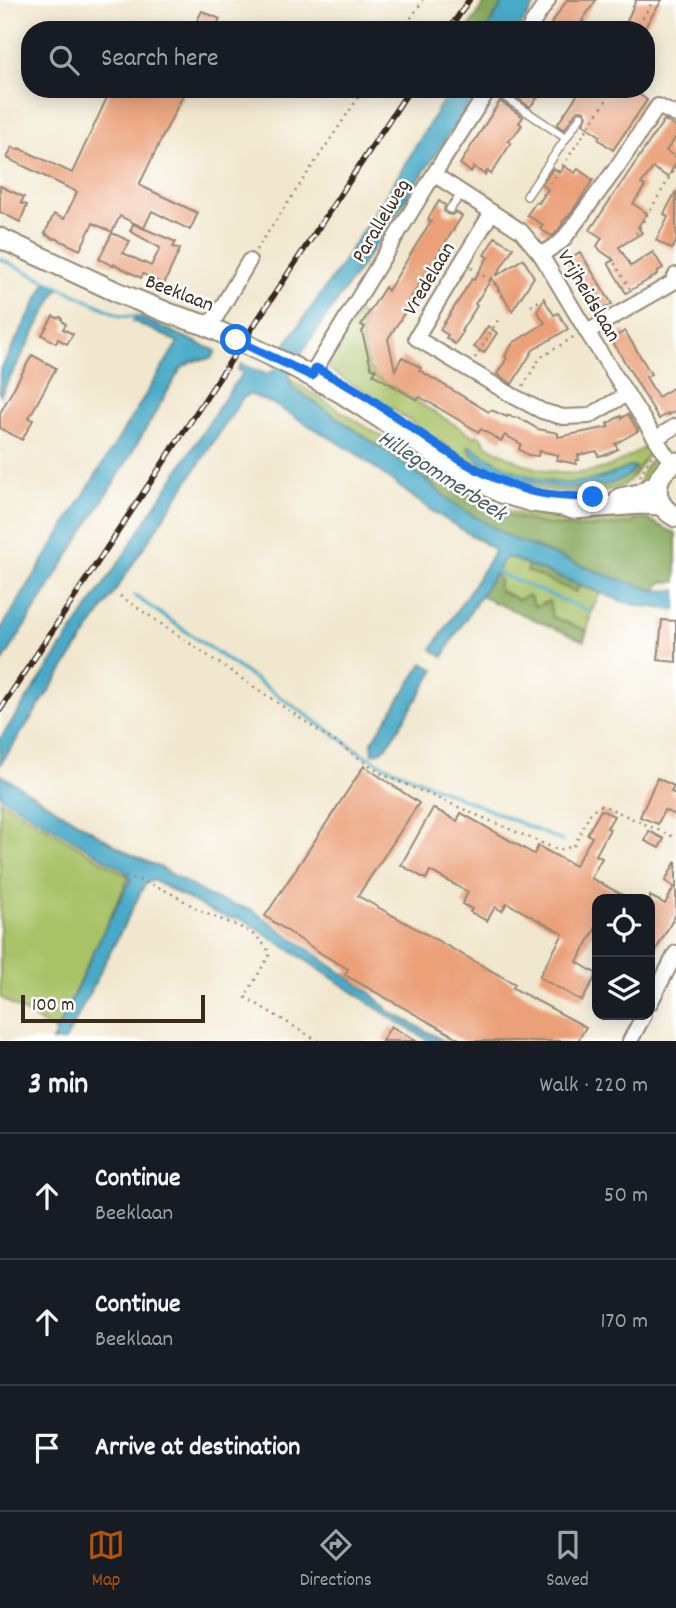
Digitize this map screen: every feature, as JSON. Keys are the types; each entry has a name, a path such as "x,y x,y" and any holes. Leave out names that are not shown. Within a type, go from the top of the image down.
{"main road":[{"name":"Beeklaan","path":"0,237 119,293 205,325 295,367 501,493 573,509 641,504 669,511"},
{"path":"667,454 658,484 658,495 669,511"},
{"name":"Beeklaan","path":"563,506 639,494 658,484"}],"street":[{"path":"534,21 548,0"},
{"name":"Parallelweg","path":"295,367 434,174 485,98"},
{"path":"541,255 562,241 658,106 676,115"},
{"name":"Vrijheidslaan","path":"442,179 521,231 541,255 667,454"},
{"name":"Vredelaan","path":"492,212 416,338 515,397 542,411 563,417 589,416 627,394"},
{"path":"205,325 216,317 249,261"},
{"path":"587,331 672,283 676,275"},
{"path":"667,454 676,426"},
{"path":"655,993 676,953"},
{"path":"630,1041 641,1020"}],"lane":[{"path":"505,98 566,138"},
{"path":"527,196 581,116"},
{"path":"450,209 462,193"}],"path":[{"path":"409,21 423,0"},
{"path":"641,21 654,0"},
{"path":"249,261 358,98"},
{"path":"539,201 608,98"},
{"path":"636,234 676,167"},
{"path":"611,257 639,303"},
{"path":"461,262 494,282 503,299"},
{"path":"531,306 561,287"},
{"path":"468,369 500,317"},
{"path":"515,397 540,358 587,331"},
{"path":"636,480 650,458 667,454"},
{"path":"120,596 384,775 409,786 558,850 574,846 592,810 602,806 676,838"},
{"path":"125,877 152,884 202,912 246,929 265,944 270,954 245,997 318,1041"}],"green space":[{"path":"487,0 505,0 492,21 473,21"},
{"path":"357,312 365,317 361,333 369,369 374,371 373,375 515,460 546,471 579,473 613,465 651,444 654,449 628,481 605,491 543,490 497,476 459,455 329,369 330,359"},
{"path":"288,378 434,472 426,480 291,386"},
{"path":"656,455 656,470 640,488 644,470"},
{"path":"434,472 481,504 513,517 543,524 577,528 632,524 639,518 649,520 676,534 676,582 661,582 657,591 611,577 513,539 453,504 426,480"},
{"path":"458,488 513,512 544,518 639,518 632,524 577,528 543,524 513,517 481,504"},
{"path":"508,557 528,565 527,571 576,592 579,585 600,593 591,612 587,631 499,590 496,572"},
{"path":"528,565 579,585 576,592 527,571"},
{"path":"496,572 499,590 517,600 529,595 535,607 549,601 552,617 587,631 584,641 480,596"},
{"path":"0,800 129,877 56,1032 0,997"}],"water":[{"path":"505,0 538,0 524,21 492,21"},
{"path":"445,98 473,98 300,355 288,378 291,386 426,480 453,504 513,539 611,577 657,591 676,590 676,610 624,602 508,557 504,559 443,657 432,649 492,556 493,549 429,509 354,452 271,403 249,394 242,399 0,765 0,739 243,373 238,370 241,364 266,374 274,371 287,342 392,186"},
{"path":"47,281 59,287 0,396 0,371"},
{"path":"139,317 216,351 212,358 193,361 180,370 126,463 0,666 0,631 178,342 133,321"},
{"path":"470,446 513,470 559,483 592,480 633,466 635,468 621,480 601,486 550,486 523,481 499,472 480,461 468,448"},
{"path":"423,663 435,670 388,745 373,754 372,742"},
{"path":"0,772 128,853 161,868 214,899 252,910 371,993 389,1011 444,1041 430,1041 399,1023 245,921 211,911 153,880 145,884 65,1041 52,1041 131,879 125,871 0,796"}],"building":[{"path":"567,0 596,0 582,21 553,21"},
{"path":"636,0 662,0 649,21 627,21"},
{"path":"202,11 220,19 219,21 197,21"},
{"path":"107,98 182,98 139,185 198,213 190,230 152,211 144,228 120,216 112,232 93,223 80,250 54,239 45,233 54,214 64,219 77,192 7,158 12,147 18,150 19,148 72,173"},
{"path":"517,98 538,98 530,107"},
{"path":"575,98 647,100 613,150 583,124 587,116 584,111 576,112 564,130 557,125"},
{"path":"500,101 523,117 519,123 522,125 508,141 511,143 491,174 487,171 485,175 474,167 471,172 460,164"},
{"path":"664,120 676,127 676,137 666,151 676,157 676,163 668,177 653,168 641,184 645,186 633,204 647,213 638,227 642,233 619,247 631,266 653,252 663,268 655,276 626,293 608,263 614,260 597,246 602,238 590,230"},
{"path":"564,166 575,173 578,169 593,180 552,236 540,229 543,225 527,215 548,189 542,185 553,168 560,173"},
{"path":"0,186 24,197 21,203 27,205 20,222 0,212"},
{"path":"676,191 676,242 672,249 656,240 668,217 664,214"},
{"path":"439,201 445,205 444,211 447,214 456,212 462,216 388,339 395,370 402,357 489,412 491,410 507,417 519,418 538,429 558,433 558,437 609,427 607,424 628,414 638,431 615,444 618,449 598,456 597,451 578,455 576,464 557,460 558,455 539,451 538,456 528,455 519,449 521,444 505,435 501,441 481,429 479,432 420,397 417,400 373,374 376,370 371,367 362,332 365,327 361,325 385,287 388,291 431,222 428,219"},
{"path":"133,224 176,242 173,247 180,249 164,284 143,274 141,278 99,259 112,233 130,241 123,253 151,266 160,248 130,231"},
{"path":"495,237 513,248 496,276 523,259 534,277 512,311 492,278 475,304 477,306 455,344 440,330 488,257 484,255"},
{"path":"580,252 612,304 597,312 566,261"},
{"path":"544,299 554,315 558,313 568,329 533,350 512,384 497,374 513,343 545,323 537,311"},
{"path":"53,316 61,317 66,324 63,329 73,334 67,344 58,339 56,343 42,335"},
{"path":"488,326 497,333 484,353 474,347"},
{"path":"625,331 651,374 646,377 658,397 676,386 676,410 669,415 668,413 659,419 611,339"},
{"path":"32,355 56,368 29,418 33,420 22,440 0,428 0,413"},
{"path":"662,620 676,621 676,662 658,660"},
{"path":"364,766 419,803 358,896 515,984 513,988 586,1027 578,1041 463,1041 345,975 348,969 265,916"},
{"path":"657,778 674,786 671,792 676,794 676,815 664,810 658,824 640,817"},
{"path":"433,808 457,821 461,813 534,854 538,846 575,866 592,837 587,834 601,810 614,816 596,855 602,858 591,878 621,894 592,894 592,935 577,962 592,971 592,983 582,1001 539,977 563,934 507,903 502,911 495,907 487,921 470,912 472,909 462,904 468,892 430,871 426,879 401,865"},
{"path":"649,831 664,839 659,848 645,841"},
{"path":"676,861 676,914 655,952 655,899 665,904 674,887 665,881"},
{"path":"391,1026 416,1041 382,1041"}],"waterway":[{"path":"0,259 121,316 139,317"},
{"path":"496,572 591,612"},
{"path":"135,596 364,755 562,841"}],"railway":[{"path":"455,21 469,0"},
{"path":"0,710 404,98"}],"route":[{"path":"236,340 312,376 316,368 370,399 487,475 547,495 593,497"}],"water label":[{"name":"Hillegommerbeek","path":"443,474"}]}
